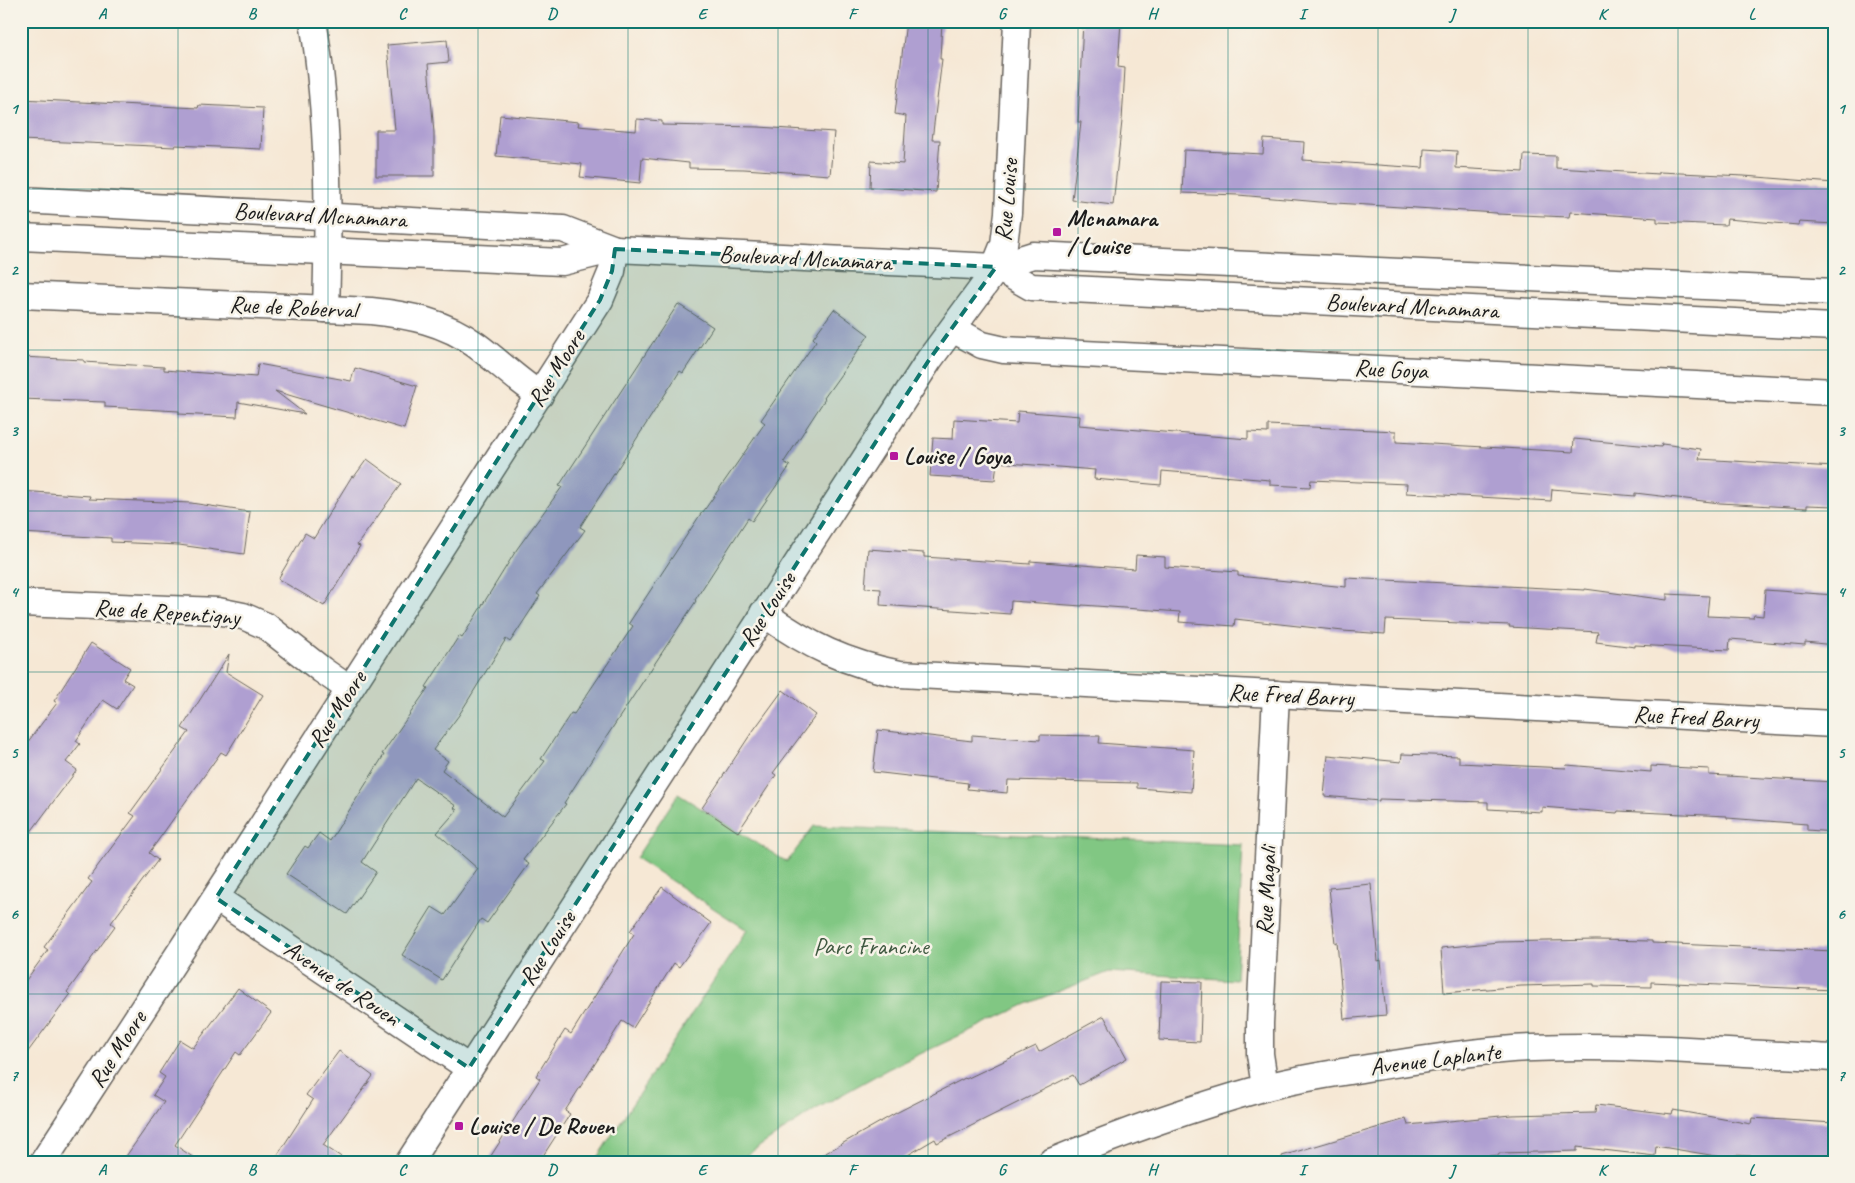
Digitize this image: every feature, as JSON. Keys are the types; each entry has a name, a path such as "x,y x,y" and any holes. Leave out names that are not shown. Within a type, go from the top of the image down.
{"street":[{"path":"313,21 324,108 329,216 326,309"},
{"name":"Rue Louise","path":"408,1162 929,360 976,299 996,267 1006,233 1017,21"},
{"name":"Boulevard Mcnamara","path":"21,200 563,229 615,249"},
{"name":"Boulevard Mcnamara","path":"21,237 562,262 615,249 996,267 1033,255 1834,292"},
{"name":"Rue Moore","path":"43,1162 216,898 349,688 540,395 606,289 612,271 615,249"},
{"name":"Boulevard Mcnamara","path":"996,267 1031,288 1834,327"},
{"name":"Rue de Roberval","path":"21,295 326,309 413,316 445,327 475,344 540,395"},
{"name":"Rue Goya","path":"952,329 982,345 1004,350 1834,392"},
{"name":"Rue de Repentigny","path":"24,611 218,611 243,616 266,626 322,670 349,688"},
{"name":"Rue Fred Barry","path":"763,614 797,637 831,655 855,664 900,674 1834,724"},
{"name":"Rue Magali","path":"1266,1087 1260,1054 1260,1023 1276,694"},
{"name":"Avenue de Rouen","path":"216,898 469,1068"},
{"name":"Avenue Laplante","path":"1052,1162 1144,1125 1266,1087 1423,1059 1531,1048 1633,1048 1834,1058"}],"highlighted area":[{"path":"615,249 996,267 929,360 469,1068 216,898 600,300 612,271"}],"green space":[{"name":"Parc Francine","path":"678,794 787,862 814,826 1243,845 1236,980 1109,972 1031,1002 888,1069 816,1109 736,1162 594,1162 747,930 636,858"}],"building":[{"path":"906,21 942,21 940,59 942,59 932,140 940,140 936,192 870,187 871,161 903,164 906,116 895,114"},
{"path":"1083,21 1121,21 1118,67 1125,68 1122,121 1113,205 1072,200 1081,122 1078,122"},
{"path":"447,40 449,62 428,64 434,133 434,176 376,176 376,130 395,130 387,45"},
{"path":"21,99 198,108 199,105 263,108 261,149 21,140"},
{"path":"500,115 579,122 578,126 636,131 637,119 662,121 662,125 759,127 834,132 830,175 744,169 689,168 689,163 642,158 640,183 580,177 582,164 496,156"},
{"path":"1264,139 1304,142 1303,160 1423,168 1424,149 1457,151 1456,168 1523,172 1524,155 1556,156 1556,168 1659,174 1659,172 1744,176 1834,183 1834,224 1799,222 1798,225 1727,219 1726,225 1657,222 1657,218 1570,212 1569,217 1497,214 1238,195 1182,193 1184,150 1263,154"},
{"path":"678,304 713,327 683,373 680,371 580,527 585,530 537,594 540,596 510,642 506,639 459,715 433,750 448,761 442,770 503,817 545,761 541,759 571,713 574,714 633,626 629,623 702,512 765,423 761,420 816,341 813,338 834,309 869,335 824,398 784,462 790,466 752,521 748,518 564,803 566,804 523,860 529,864 487,923 481,919 442,980 402,955 432,907 445,915 478,869 437,833 457,810 454,808 456,806 416,778 362,862 376,872 347,914 286,874 305,846 308,848 319,833 330,841 384,755 382,754 428,688 426,687 459,636 462,638 517,549 562,487 559,486"},
{"path":"21,357 84,360 84,362 164,367 164,370 256,377 258,364 351,381 355,368 417,386 404,429 275,391 305,414 238,402 237,417 179,414 179,411 105,407 105,402 21,399"},
{"path":"1018,411 1080,416 1079,425 1248,439 1248,432 1268,433 1268,425 1396,431 1396,442 1573,452 1574,439 1661,447 1662,444 1701,449 1699,459 1834,467 1834,506 1807,505 1807,508 1720,503 1635,493 1635,496 1552,489 1551,501 1406,493 1407,484 1311,480 1310,487 1270,485 1270,480 1162,471 1161,485 1094,479 1095,470 997,462 995,480 930,476 933,438 953,439 954,419 1017,423"},
{"path":"367,459 401,484 357,545 360,546 324,606 278,579 305,533 314,538 352,476 354,477"},
{"path":"21,491 90,496 89,499 191,503 250,512 244,554 179,545 111,542 111,538 21,533"},
{"path":"868,549 924,553 924,557 1030,564 1030,561 1135,569 1136,555 1165,557 1165,567 1238,572 1238,576 1346,587 1346,578 1585,589 1667,600 1667,594 1709,596 1707,616 1753,618 1754,615 1763,616 1765,590 1834,595 1834,645 1805,642 1805,645 1730,639 1729,650 1635,645 1635,647 1596,642 1598,632 1509,627 1510,625 1386,620 1385,634 1235,619 1234,626 1179,622 1180,612 1082,605 1011,601 1010,614 880,605 881,589 865,588"},
{"path":"91,643 130,668 123,679 133,685 117,709 103,700 76,741 80,744 66,762 77,770 21,845 21,751 57,703 54,701"},
{"path":"229,654 226,672 263,695 226,755 221,752 149,853 158,860 111,923 115,926 67,992 70,995 21,1061 21,987 48,950 44,947 92,882 88,879 135,816 130,813 189,732 182,728"},
{"path":"783,690 816,715 773,773 776,775 738,832 702,808 750,735"},
{"path":"878,730 972,741 972,735 1040,740 1040,735 1100,736 1099,743 1194,750 1191,792 1137,788 1137,783 1008,780 1007,793 967,789 968,783 873,772"},
{"path":"1402,754 1459,756 1459,763 1566,768 1567,765 1651,772 1651,766 1709,769 1709,775 1834,782 1834,832 1807,830 1807,824 1727,818 1727,816 1618,811 1617,813 1542,807 1542,812 1488,809 1488,802 1379,799 1379,801 1324,796 1328,755 1401,762"},
{"path":"1371,884 1378,961 1381,960 1386,1015 1344,1019 1337,942 1335,943 1329,888"},
{"path":"662,887 711,923 679,967 674,963 633,1028 622,1021 565,1111 570,1114 539,1162 487,1162 540,1079 536,1076 565,1030 571,1034 634,934 630,931"},
{"path":"1652,941 1652,943 1834,951 1834,990 1651,982 1651,987 1594,986 1594,984 1521,986 1444,993 1441,948 1498,942"},
{"path":"1161,981 1202,982 1200,1042 1159,1040"},
{"path":"238,988 271,1013 240,1055 236,1052 175,1145 200,1162 122,1162 164,1102 153,1095 165,1077 159,1073 180,1040 193,1048"},
{"path":"1104,1016 1127,1058 1079,1085 1073,1075 937,1143 935,1139 896,1162 810,1162 896,1113 965,1078 1036,1046 1039,1052"},
{"path":"339,1051 373,1076 323,1145 349,1162 273,1162 313,1100 306,1095"},
{"path":"1596,1105 1672,1114 1673,1110 1751,1124 1752,1118 1834,1123 1834,1161 1735,1155 1734,1159 1656,1146 1655,1156 1577,1147 1577,1151 1499,1153 1499,1155 1423,1162 1283,1162 1282,1156 1406,1119 1408,1125 1511,1115 1595,1113"}],"place":[{"name":"Mcnamara / Louise","path":"1057,232"},
{"name":"Louise / Goya","path":"894,456"},
{"name":"Louise / De Rouen","path":"459,1126"}]}
